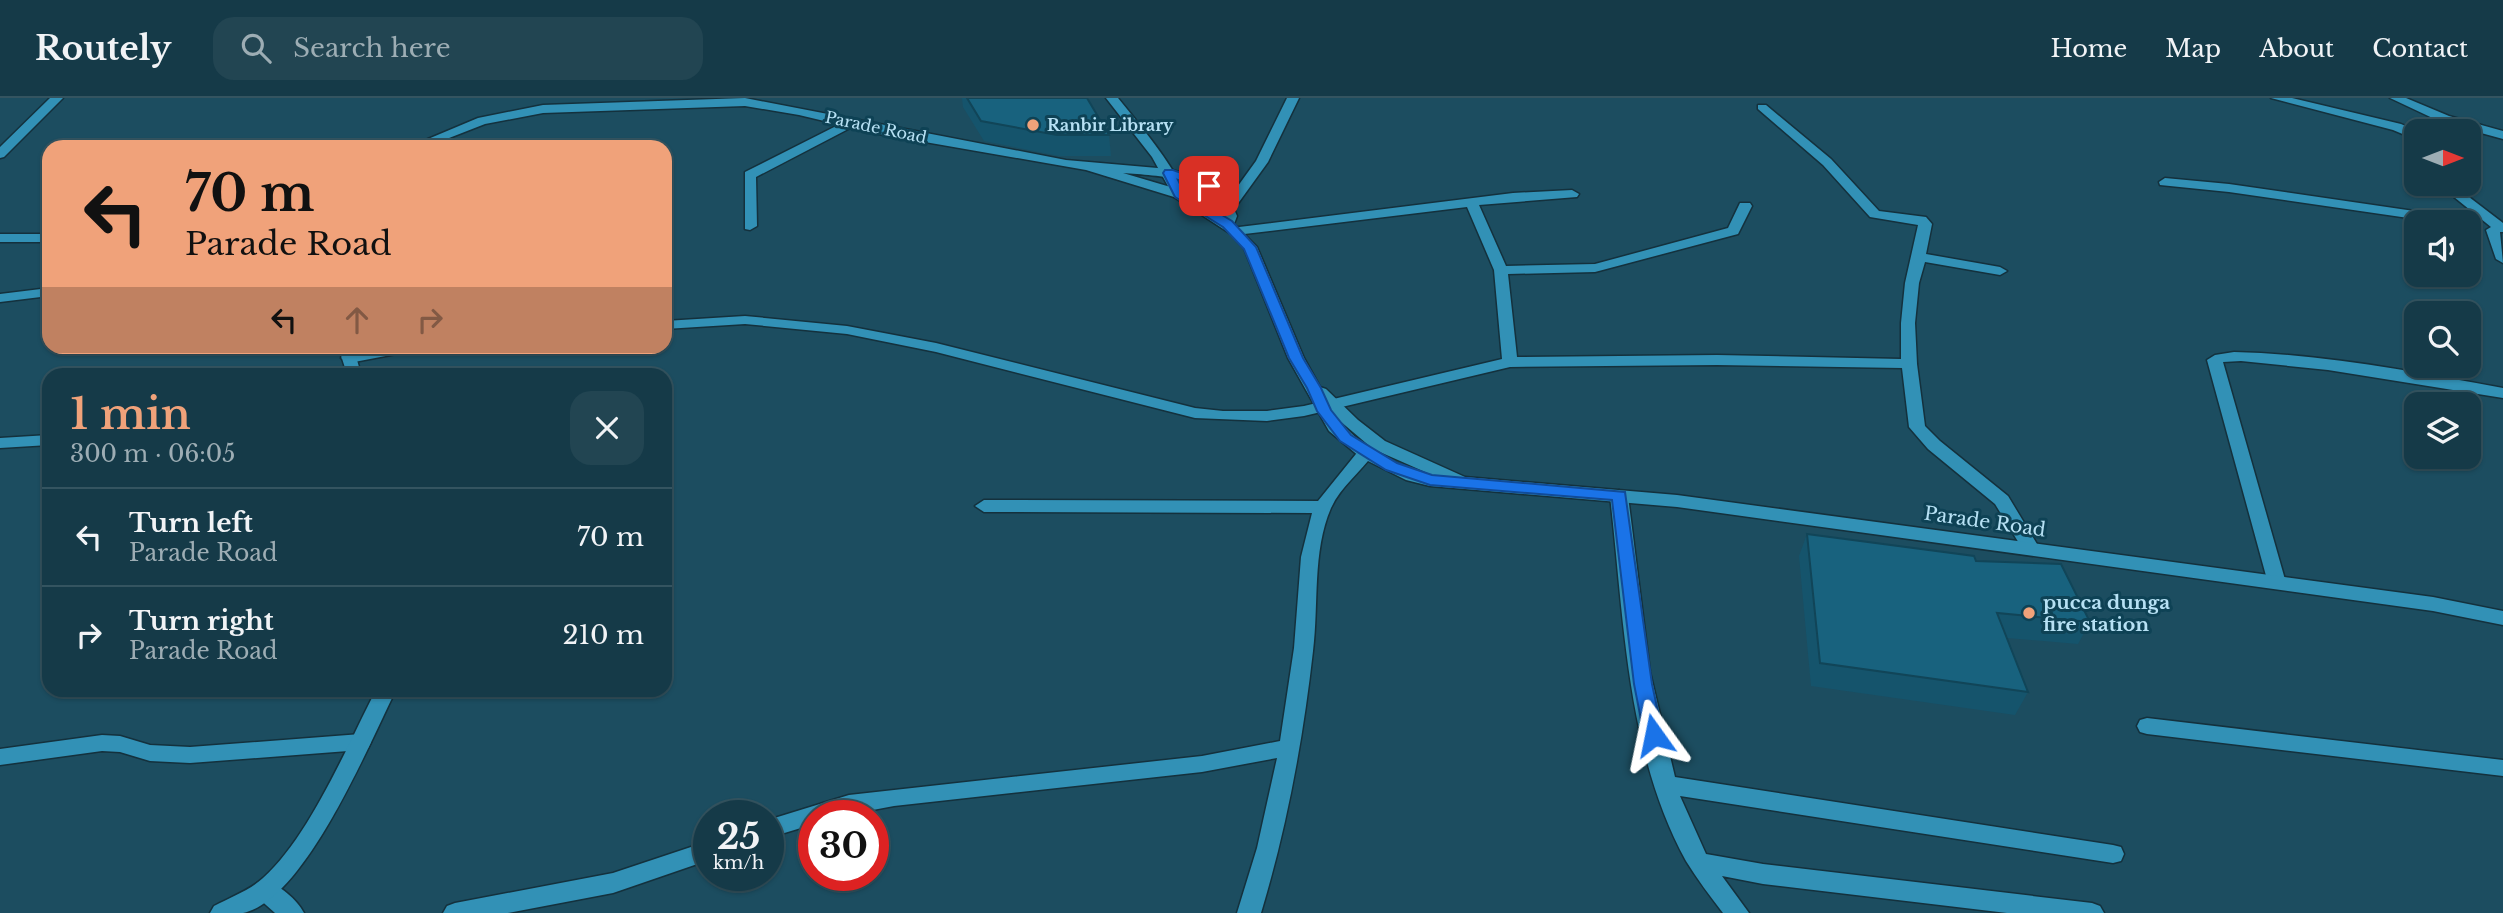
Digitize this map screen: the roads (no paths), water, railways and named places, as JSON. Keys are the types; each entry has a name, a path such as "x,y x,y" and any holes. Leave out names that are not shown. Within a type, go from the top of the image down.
{"street":[{"path":"0,155 57,98"},
{"path":"1112,98 1169,173 1179,194"},
{"path":"1228,207 1262,162 1293,98"},
{"path":"2277,98 2404,130"},
{"path":"2396,98 2445,119 2503,135"},
{"name":"Parade Road","path":"433,140 482,121 573,102 745,102 1091,167 1179,194 1232,228 1250,247 1281,326 1314,388 1328,406 1379,445 1459,481"},
{"path":"1762,107 1827,162 1875,214 1921,220 1925,224 1912,283 1908,323 1909,364 1917,427 1934,445 2002,500 2031,549"},
{"path":"750,226 750,175 817,143 850,123"},
{"path":"1091,167 1169,173 1209,186 1223,197 1232,228 1572,194"},
{"path":"2165,182 2229,188 2404,214"},
{"path":"2459,196 2499,228 2503,259"},
{"path":"1471,202 1488,233 1501,270 1510,362"},
{"path":"1501,270 1595,268 1634,259 1733,230 1745,205"},
{"path":"2481,226 2499,228"},
{"path":"0,238 42,238"},
{"path":"1919,257 2000,271"},
{"path":"0,298 42,293"},
{"path":"672,325 745,320 847,330 936,348 1195,413 1223,416 1285,414 1328,406 1510,362 1717,360 1909,364"},
{"path":"2277,583 2215,360 2220,357 2251,358 2346,366 2503,393"},
{"name":"Parade Road","path":"1328,406 1335,427 1366,453 1412,476 1430,480 1619,496 1794,516 2433,604 2503,618"},
{"path":"0,443 42,440"},
{"path":"1249,913 1280,800 1290,747 1304,647 1313,546 1323,507 1366,453"},
{"path":"1619,496 1643,684 1667,785 1689,845 1737,913"},
{"path":"984,506 1323,507"},
{"path":"222,913 265,890 297,854 322,816 384,697"},
{"path":"2147,726 2503,768"},
{"path":"0,757 102,743 120,744 150,753 190,755 361,742"},
{"path":"784,824 849,804 894,797 1202,764 1290,747"},
{"path":"1667,785 2113,854"},
{"path":"456,913 613,883 693,856"},
{"path":"1700,862 1763,874 2092,913"},
{"path":"265,890 292,913"}],"place":[{"name":"Ranbir Library","path":"1033,125"},
{"name":"pucca dunga fire station","path":"2029,613"}]}
